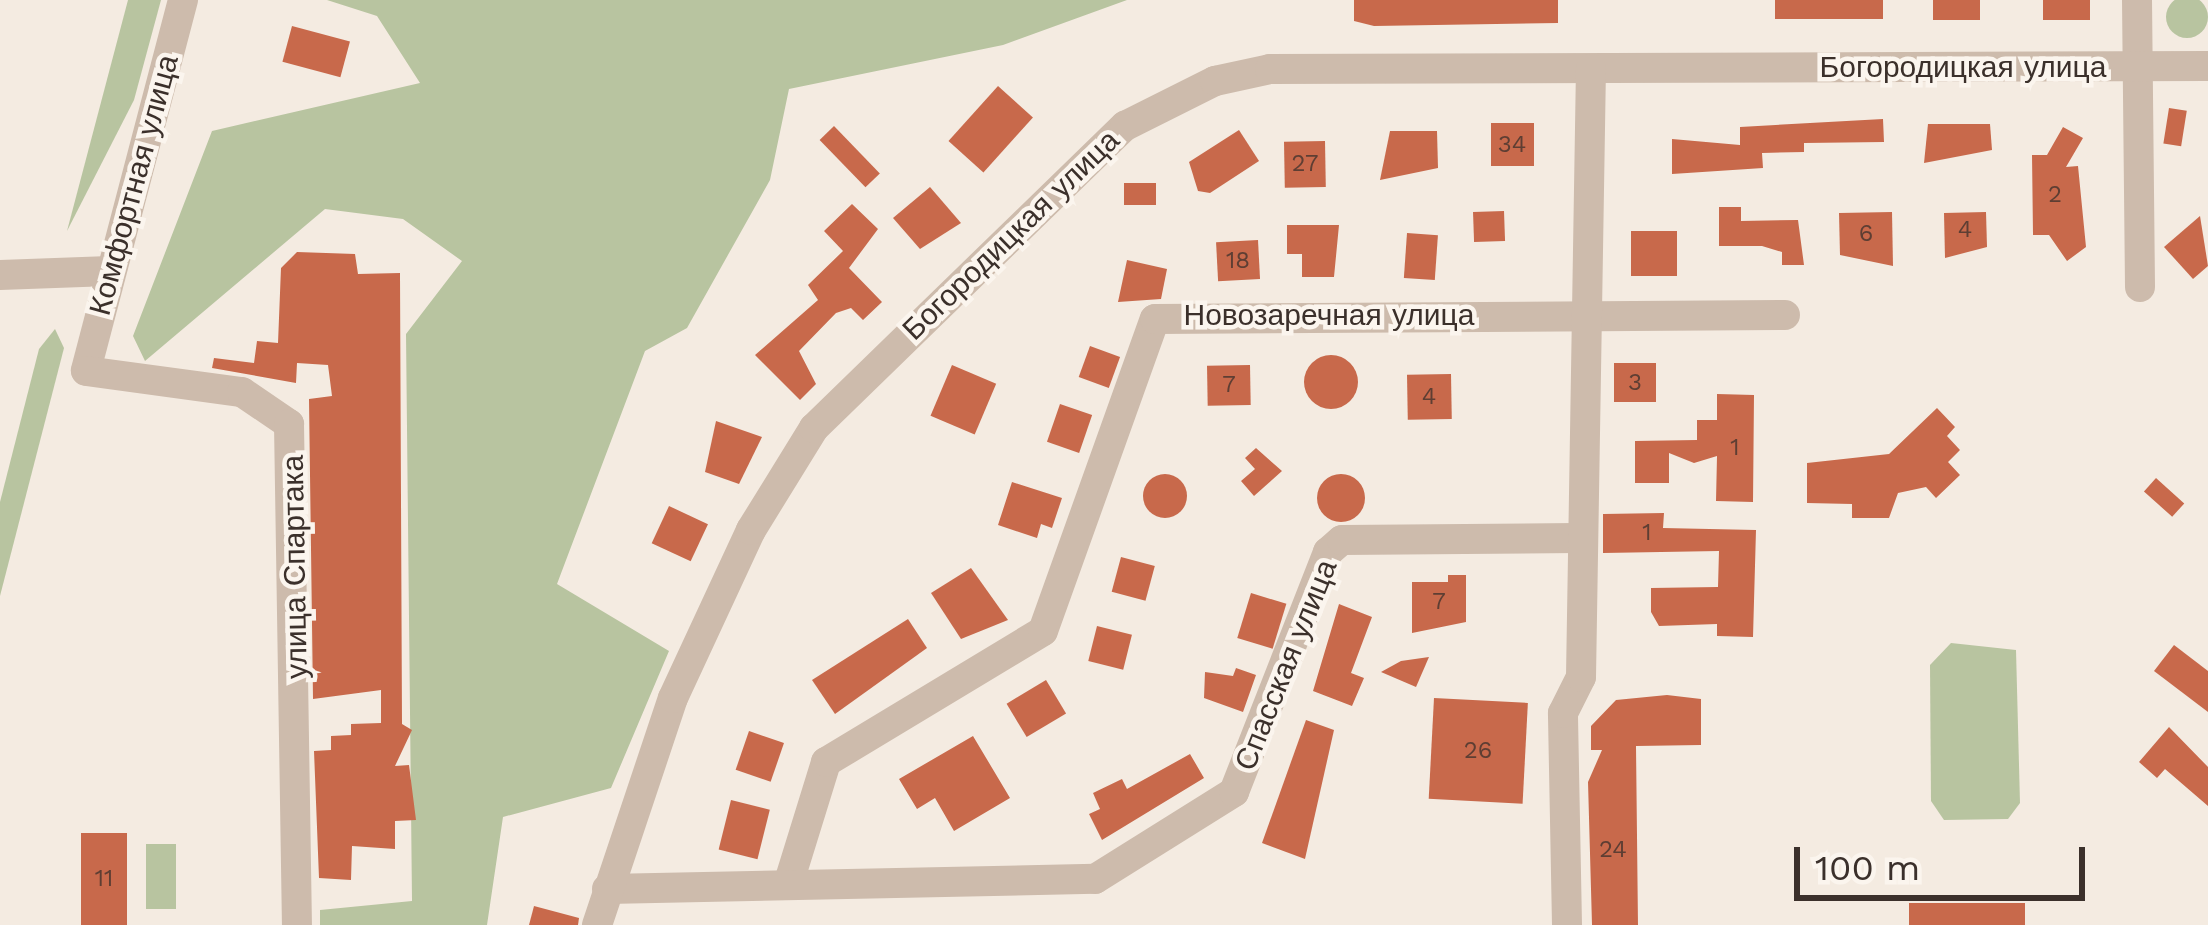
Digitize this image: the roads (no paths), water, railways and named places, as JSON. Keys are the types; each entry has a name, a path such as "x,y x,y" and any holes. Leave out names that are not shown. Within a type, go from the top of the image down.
{"street":[{"name":"Комфортная улица","path":"86,371 183,0"},
{"path":"2137,0 2140,287"},
{"name":"Богородицкая улица","path":"597,925 673,698 751,530 814,428 1089,153 1173,100 1270,69 2208,66"},
{"path":"1567,925 1563,713 1581,677 1577,538 1589,314 1591,68"},
{"path":"0,274 110,272"},
{"name":"Новозаречная улица","path":"788,885 826,762 1043,632 1155,319 1785,315"},
{"name":"улица Спартака","path":"86,371 242,392 289,424 297,925"},
{"name":"Спасская улица","path":"788,885 1095,879 1234,792 1328,552 1342,540 1577,538"},
{"path":"607,889 788,885"}]}
